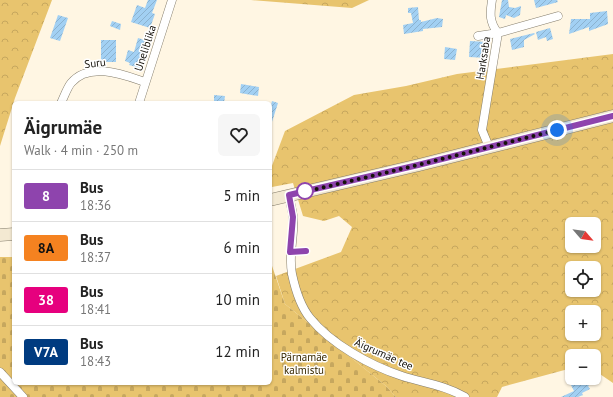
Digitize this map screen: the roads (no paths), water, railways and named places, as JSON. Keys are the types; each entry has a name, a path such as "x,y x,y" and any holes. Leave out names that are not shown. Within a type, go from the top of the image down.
{"main road":[{"path":"272,199 489,148 613,116"},
{"path":"0,235 12,234"}],"street":[{"name":"Uneliblika","path":"140,101 172,0"},
{"path":"492,0 490,16 492,26 498,33"},
{"name":"Harksaba","path":"489,148 482,130 498,33 558,16"},
{"path":"478,36 498,33"},
{"name":"Suru","path":"62,101 71,83 81,76 92,72 111,72 145,82"},
{"name":"Äigrumäe tee","path":"289,195 293,217 290,252 292,273 304,309 310,318 339,345 362,359 401,376 451,389 465,397"},
{"path":"0,372 23,397"}],"park label":[{"name":"Pärnamäe kalmistu","path":"304,363"}]}
